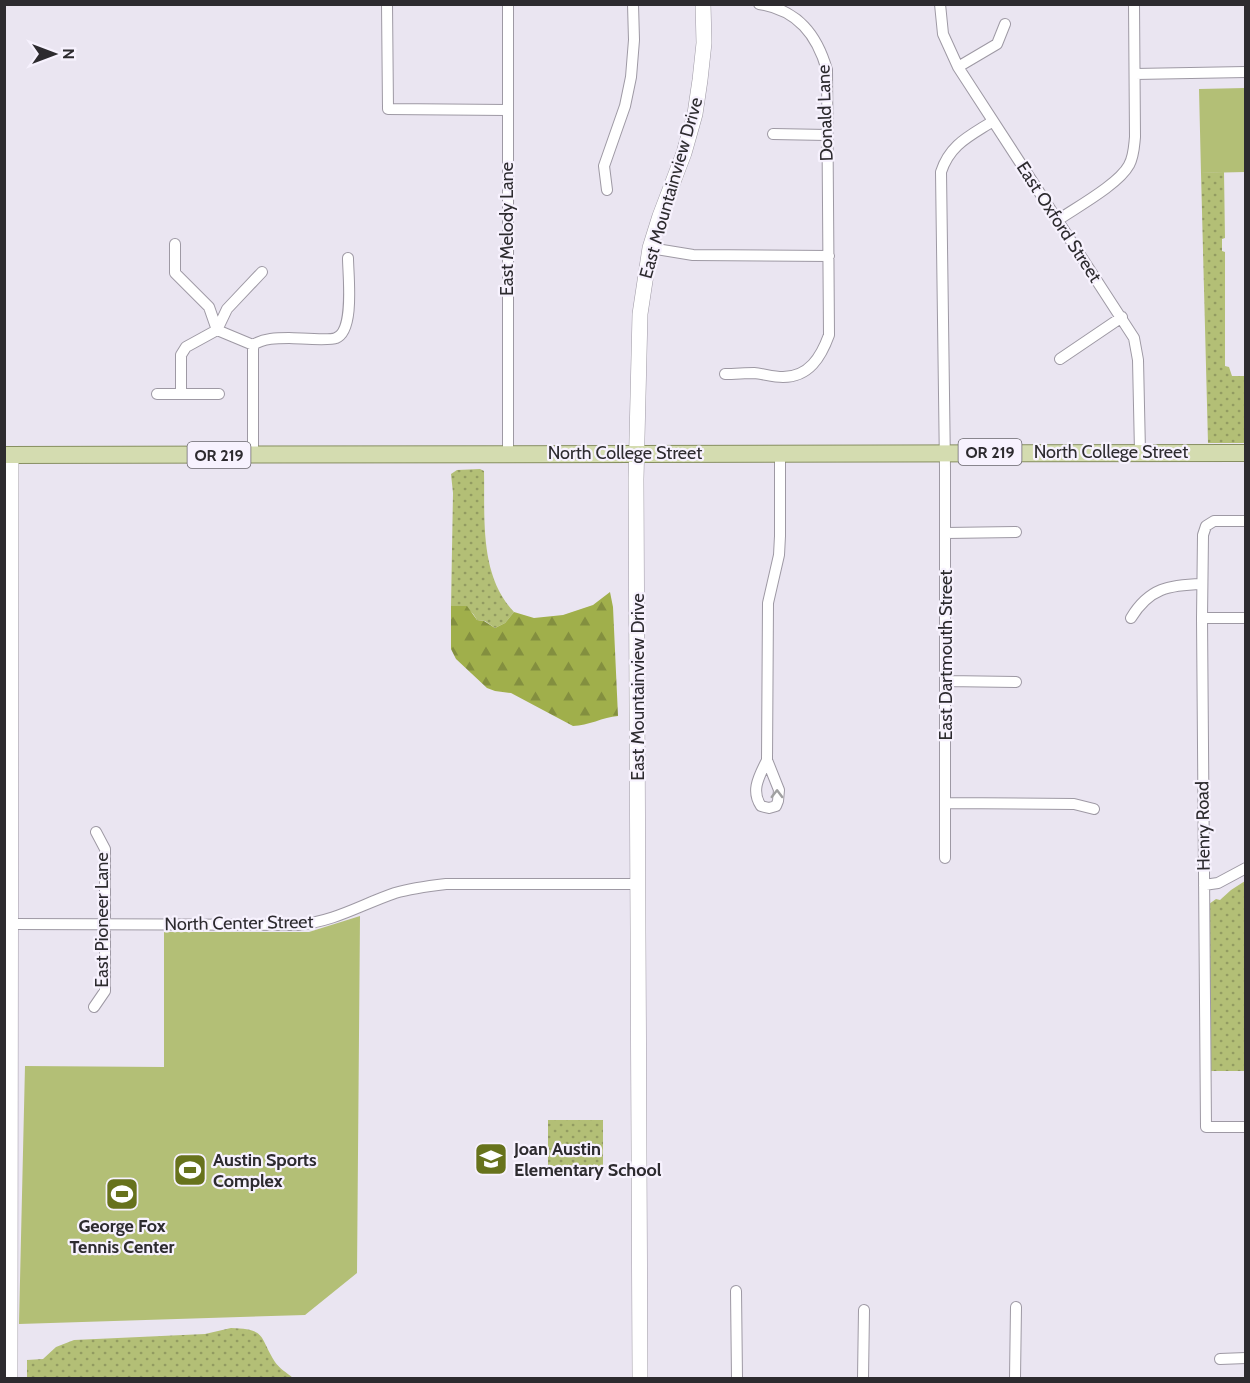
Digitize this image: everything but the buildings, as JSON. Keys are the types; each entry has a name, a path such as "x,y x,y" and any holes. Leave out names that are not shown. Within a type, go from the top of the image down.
{"main road":[{"name":"North College Street","path":"8,455 1245,453"}],"street":[{"path":"387,4 388,109 507,110"},
{"name":"East Melody Lane","path":"507,4 508,454"},
{"path":"608,190 604,166 625,106 631,77 634,40 633,4"},
{"name":"East Mountainview Drive","path":"640,1378 637,454 640,314 650,248 684,153 695,114 704,43 703,4"},
{"name":"Donald Lane","path":"725,374 753,373 784,377 801,374 813,366 824,352 829,335 827,70 823,55 806,27 789,9 759,4"},
{"name":"East Oxford Street","path":"940,4 943,34 958,67 1134,338 1138,360 1140,452"},
{"path":"1058,220 1110,184 1129,165 1134,151 1134,4"},
{"path":"958,67 998,44 1005,24"},
{"path":"1135,74 1245,72"},
{"name":"East Dartmouth Street","path":"945,858 946,533 941,172 945,159 954,147 993,121"},
{"path":"773,134 827,135"},
{"path":"175,244 176,273 209,307 217,330 253,345"},
{"path":"650,248 693,255 828,256"},
{"path":"253,345 260,341 274,339 336,338 345,331 348,319 348,258"},
{"path":"181,394 181,355 186,347 217,330 227,309 262,272"},
{"path":"1060,359 1122,318"},
{"path":"253,345 253,455"},
{"path":"157,394 219,394"},
{"path":"767,760 768,603 779,555 780,453"},
{"path":"8,455 8,793 12,924 8,1031 7,1351 10,1378"},
{"name":"Henry Road","path":"1245,521 1214,521 1206,526 1203,535 1202,584 1206,1127 1245,1127"},
{"path":"946,533 1016,532"},
{"path":"1131,618 1145,599 1157,591 1174,585 1202,584"},
{"path":"1202,618 1245,618"},
{"path":"946,681 1016,682"},
{"path":"946,803 1074,804 1094,809"},
{"name":"East Pioneer Lane","path":"94,1006 105,991 105,849 96,832"},
{"path":"1204,885 1218,883 1245,868"},
{"name":"North Center Street","path":"12,924 297,925 342,916 396,893 424,886 639,884"},
{"path":"736,1291 737,1378"},
{"path":"1015,1378 1016,1307"},
{"path":"863,1378 864,1310"},
{"path":"1220,1359 1245,1358"}],"green space":[{"path":"1245,88 1245,172 1201,173 1199,89"},
{"path":"1224,172 1225,238 1222,239 1222,251 1225,252 1225,366 1229,367 1232,376 1245,376 1245,443 1208,443 1201,173"},
{"path":"480,469 484,471 485,527 489,564 503,597 514,612 505,623 495,628 485,621 477,620 467,609 451,606 453,493 451,474 457,470"},
{"path":"610,592 613,607 618,716 573,726 511,693 487,688 456,659 451,649 451,606 467,606 477,620 484,621 495,628 505,623 514,612 534,618 563,615 593,605"},
{"path":"1245,881 1245,1071 1211,1071 1209,904 1216,899 1220,900"},
{"name":"Austin Sports Complex","path":"360,916 357,1273 305,1315 19,1324 25,1066 164,1067 164,932 309,932"},
{"path":"548,1120 603,1120 603,1166 548,1166"},
{"path":"231,1328 251,1330 257,1333 277,1364 293,1378 27,1378 27,1360 43,1359 56,1347 74,1340 205,1334"}],"place":[{"name":"Joan Austin Elementary School","path":"491,1159"},
{"name":"Austin Sports Complex","path":"190,1170"},
{"name":"George Fox Tennis Center","path":"122,1194"}]}
